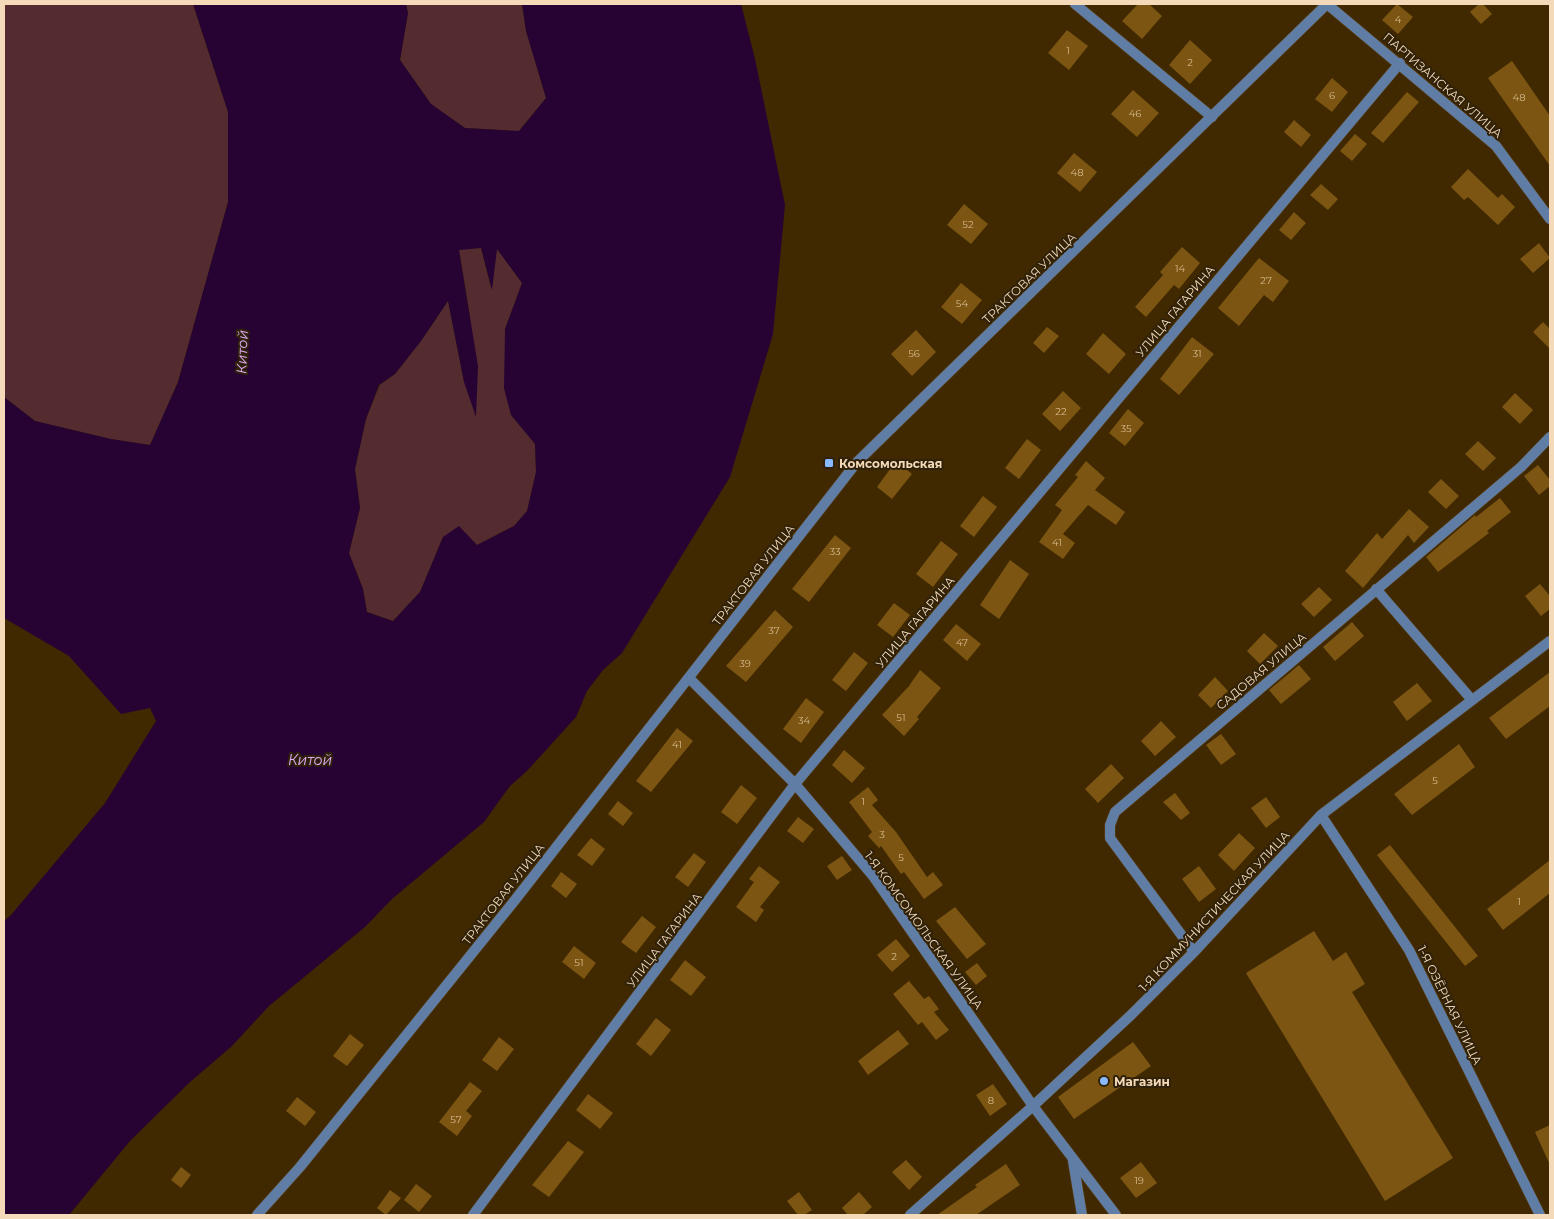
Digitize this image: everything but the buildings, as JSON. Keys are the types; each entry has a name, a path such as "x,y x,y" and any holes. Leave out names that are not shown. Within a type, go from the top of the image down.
{"street":[{"path":"1075,4 1212,117"},
{"name":"ТРАКТОВАЯ УЛИЦА","path":"257,1215 300,1167 509,908 857,462 1327,4"},
{"name":"ПАРТИЗАНСКАЯ УЛИЦА","path":"1327,4 1400,63 1496,146 1550,219"},
{"name":"УЛИЦА ГАГАРИНА","path":"473,1215 795,784 1400,63"},
{"name":"САДОВАЯ УЛИЦА","path":"1194,952 1110,838 1110,825 1115,812 1520,467 1550,437"},
{"path":"1376,589 1472,700"},
{"name":"1-Я КОММУНИСТИЧЕСКАЯ УЛИЦА","path":"910,1215 1033,1106 1131,1015 1194,952 1321,815 1550,641"},
{"name":"1-Я КОМСОМОЛЬСКАЯ УЛИЦА","path":"688,678 795,784 873,876 1033,1106 1116,1215"},
{"name":"1-Я ОЗЁРНАЯ УЛИЦА","path":"1321,815 1409,950 1540,1215"},
{"path":"1072,1157 1082,1215"}],"shaded area":[{"path":"4,4 193,4 228,112 228,202 178,382 150,445 111,439 35,421 4,397"},
{"path":"406,4 522,4 526,31 546,98 519,131 465,128 431,104 400,60 408,13"},
{"path":"481,248 491,288 497,248 522,283 505,329 505,349 511,415 535,444 536,472 527,511 514,526 477,545 443,537 420,592 393,621 367,612 363,589 349,553 360,508 355,469 366,419 380,385 395,374 421,341 448,301 464,382 470,316 459,249"}],"water":[{"name":"Китой","path":"193,4 406,4 408,13 400,60 431,104 465,128 519,131 546,98 526,31 522,4 741,4 755,59 785,205 773,334 730,477 622,653 603,670 587,691 576,717 527,771 510,786 484,822 392,899 365,927 269,1006 232,1046 190,1082 130,1141 69,1215 4,1215 4,921 105,803 156,721 150,708 121,714 69,656 4,618 4,397 35,421 111,439 150,445 178,382 228,202 228,112","holes":["481,248 492,290 497,249 522,283 505,329 504,388 511,415 535,444 536,472 527,511 514,526 477,545 459,526 443,537 420,592 393,621 367,612 363,589 349,553 360,508 355,469 366,419 379,385 395,374 421,341 448,301 464,382 476,417 478,366 459,250"]}],"place":[{"name":"Комсомольская","path":"829,463"},
{"name":"Магазин","path":"1104,1081"}]}
